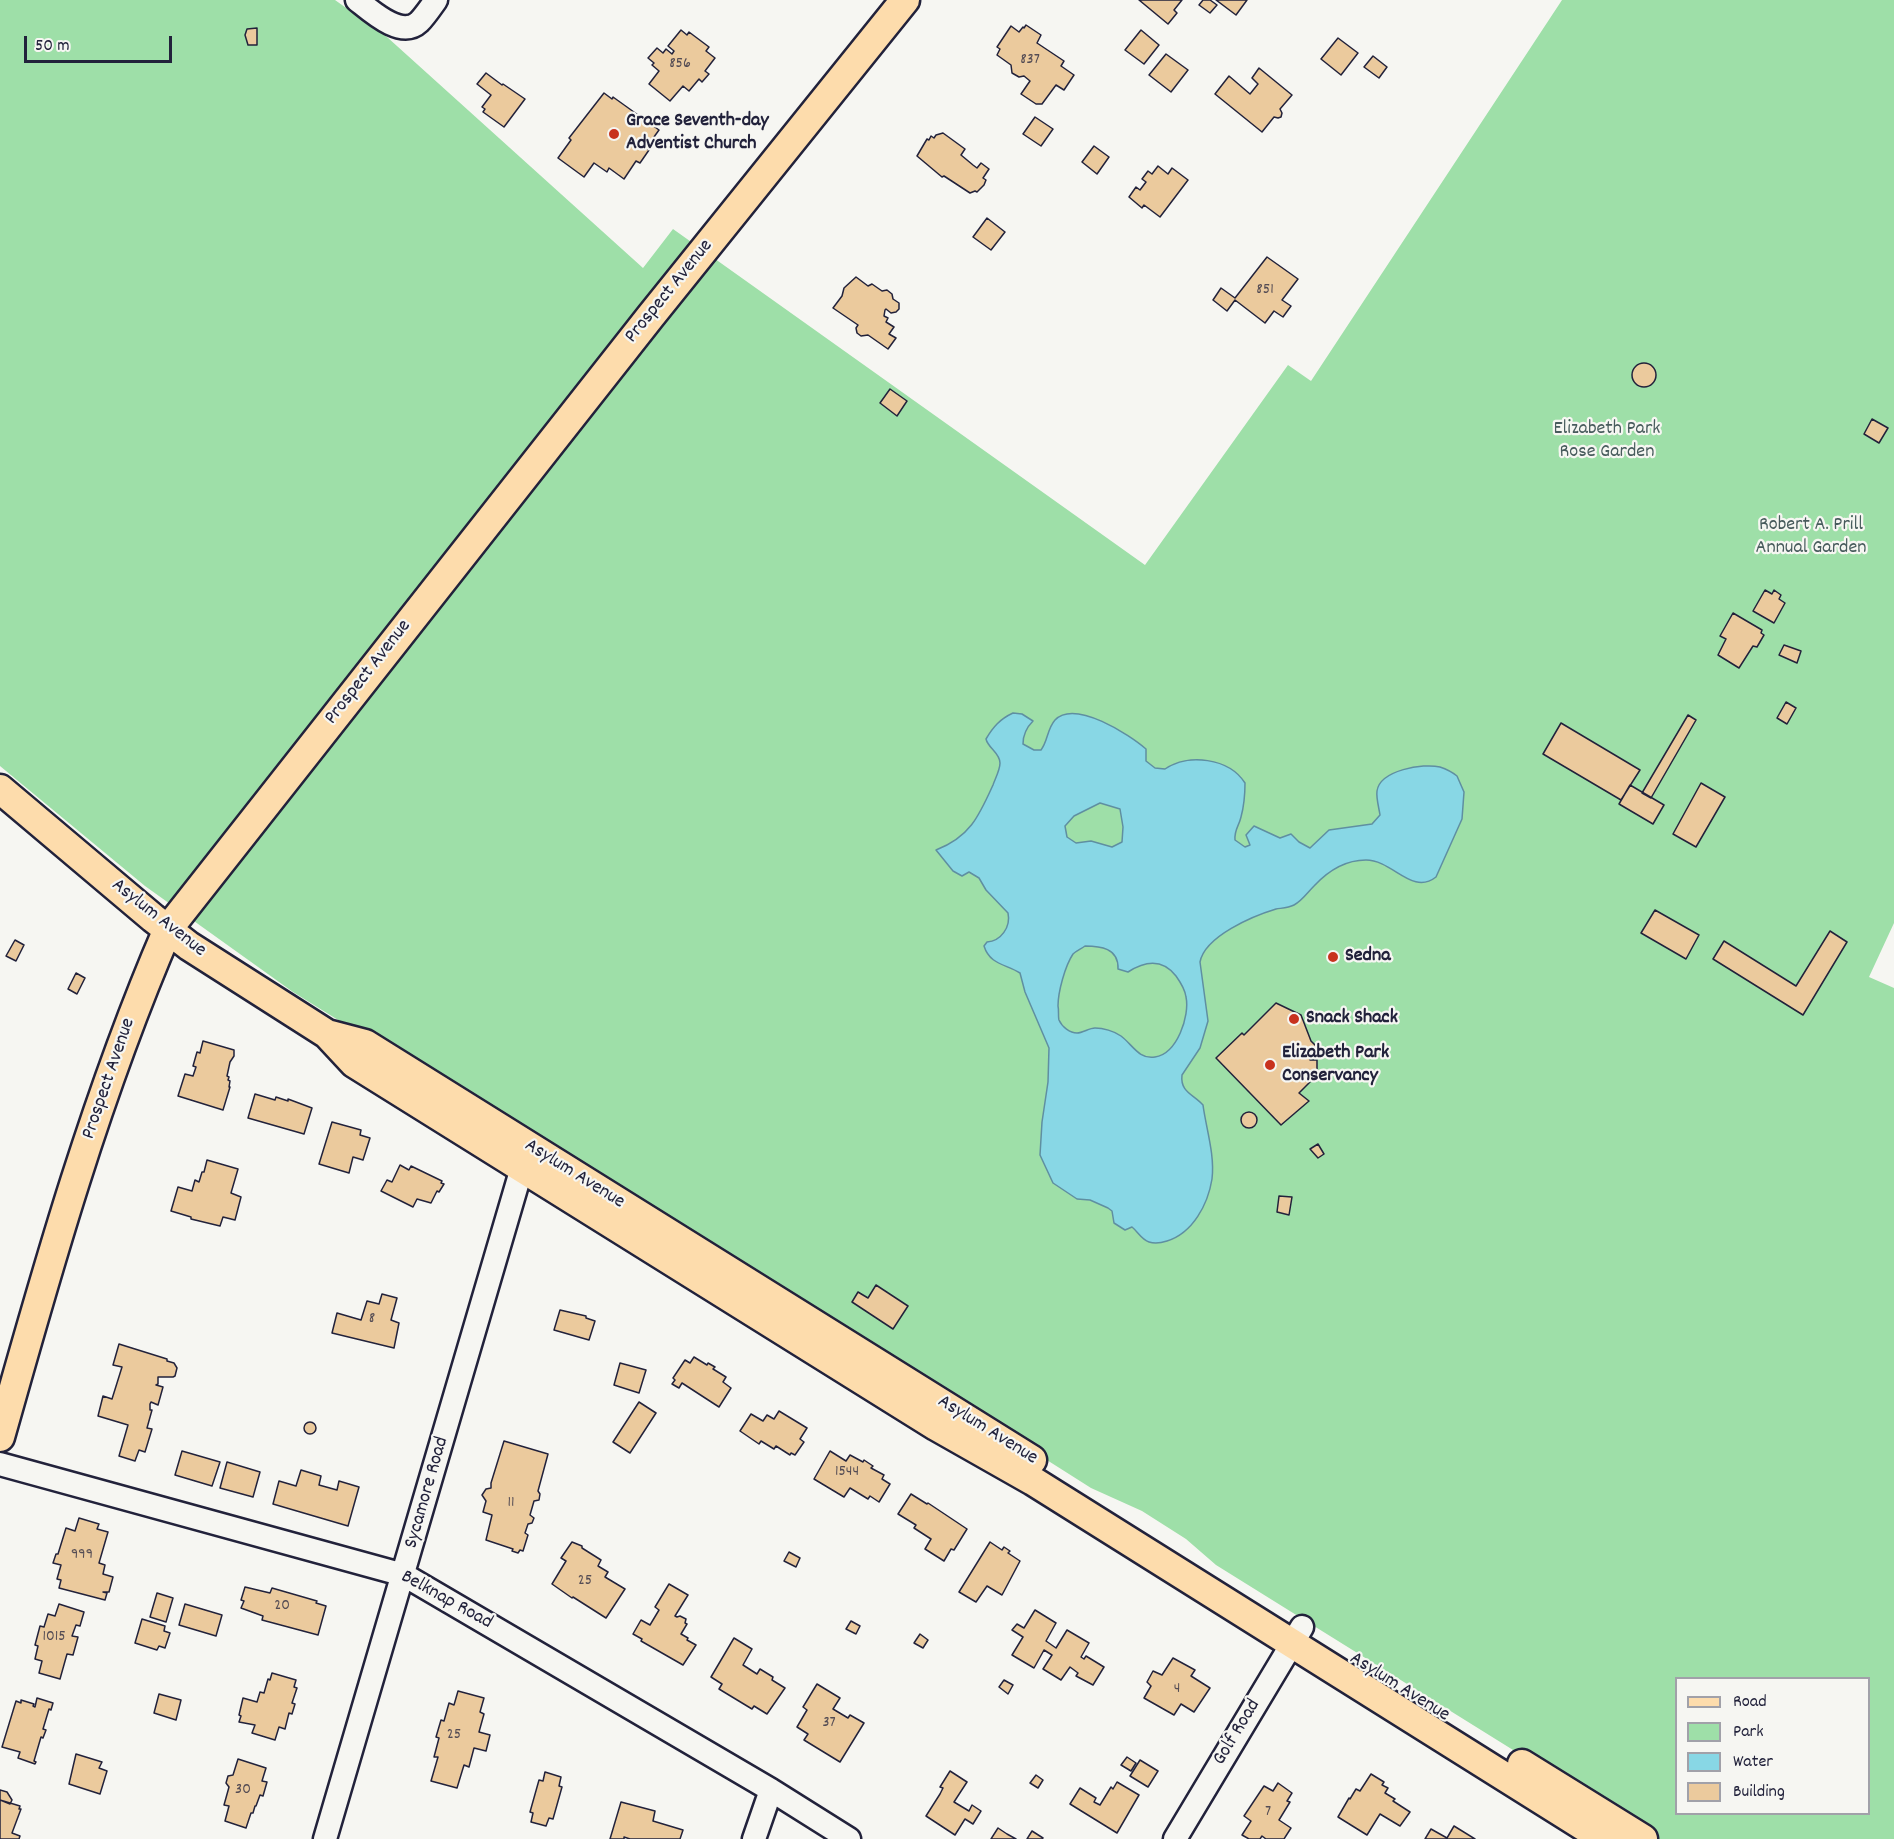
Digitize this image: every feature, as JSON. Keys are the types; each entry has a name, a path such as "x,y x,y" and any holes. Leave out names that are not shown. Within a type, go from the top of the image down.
{"main road":[{"name":"Prospect Avenue","path":"0,1437 99,1109 143,986 168,929 650,317 905,0"},
{"name":"Asylum Avenue","path":"0,789 189,946 327,1034 354,1063 526,1157 936,1426 1643,1839"},
{"name":"Asylum Avenue","path":"1297,1636 1604,1839"}],"street":[{"path":"357,0 382,19 402,28 418,23 436,0"},
{"name":"Sycamore Road","path":"326,1839 526,1157"},
{"name":"Belknap Road","path":"0,1464 404,1575 771,1790 849,1839"},
{"name":"Golf Road","path":"1175,1839 1297,1636"},
{"path":"754,1839 771,1790"}],"green space":[{"path":"0,0 335,0 387,37 643,268 673,229 1145,565 1288,365 1311,381 1562,0 1894,0 1894,923 1869,977 1894,988 1894,1839 1656,1839 1216,1565 1186,1539 1142,1511 1091,1488 998,1429 980,1411 704,1240 293,992 145,886 0,766"}],"water":[{"path":"1022,714 1033,721 1026,731 1023,744 1034,750 1041,750 1055,720 1064,715 1075,714 1102,721 1128,736 1146,749 1146,761 1155,768 1165,769 1174,764 1196,760 1219,763 1229,768 1245,783 1243,808 1235,840 1245,847 1250,845 1246,835 1254,826 1280,838 1291,834 1310,848 1329,830 1372,824 1380,815 1377,791 1380,784 1394,773 1413,767 1433,766 1451,772 1457,776 1464,792 1462,819 1436,877 1427,882 1419,882 1410,880 1376,862 1366,860 1351,862 1325,876 1302,899 1290,907 1266,912 1231,928 1211,944 1204,953 1200,962 1208,1021 1200,1048 1182,1075 1182,1081 1185,1089 1203,1105 1211,1151 1212,1179 1207,1198 1198,1216 1184,1231 1165,1242 1151,1243 1132,1227 1125,1230 1114,1223 1112,1211 1108,1208 1090,1200 1077,1199 1053,1183 1040,1155 1048,1082 1049,1048 1025,992 1020,973 994,961 984,946 1004,932 1008,923 1008,913 986,890 979,878 969,872 962,876 953,871 936,850 957,839 978,816 1000,763 986,739 997,724 1008,715","holes":["1100,803 1120,809 1123,827 1122,842 1112,847 1091,841 1076,843 1067,837 1065,826 1074,816","1085,946 1112,952 1118,969 1128,972 1141,965 1153,963 1165,966 1176,976 1182,986 1187,1005 1184,1024 1176,1042 1170,1049 1155,1057 1144,1056 1112,1031 1095,1028 1074,1033 1060,1023 1058,1000 1065,972 1073,954"]}],"building":[{"path":"1139,0 1182,0 1174,10 1177,13 1168,24"},
{"path":"1203,0 1210,0 1217,5 1210,13 1199,5"},
{"path":"1216,0 1247,0 1236,15"},
{"path":"1026,25 1041,35 1037,43 1064,61 1061,66 1074,75 1064,90 1056,85 1042,104 1036,104 1021,94 1030,81 1024,76 1019,77 1012,73 1011,65 997,55 1000,49 997,47 1011,26 1019,32"},
{"path":"257,28 257,45 248,45 245,35 247,29"},
{"path":"681,30 687,35 689,32 709,47 706,51 715,58 705,71 709,74 702,82 699,79 689,91 683,86 670,101 649,84 659,71 648,58 657,48 663,53 666,49 672,54 674,51 668,46"},
{"path":"1141,30 1159,45 1144,64 1125,50"},
{"path":"1338,38 1358,53 1341,75 1321,59"},
{"path":"1166,54 1188,70 1171,92 1149,75"},
{"path":"1373,56 1387,67 1379,78 1364,67"},
{"path":"1259,68 1292,95 1280,109 1281,117 1274,117 1262,132 1215,94 1229,76 1250,94 1258,84 1252,78"},
{"path":"486,73 525,99 504,127 483,112 485,109 482,107 491,95 477,84"},
{"name":"Grace Seventh-day Adventist Church","path":"604,93 659,130 646,148 649,150 640,163 636,161 624,179 609,168 607,172 594,163 584,177 558,158 571,140 569,138"},
{"path":"1035,117 1053,129 1041,146 1023,134"},
{"path":"943,133 965,149 961,155 973,165 977,168 981,163 989,169 983,178 986,180 984,185 977,192 970,193 944,176 942,177 917,156 927,139"},
{"path":"1094,146 1109,157 1097,174 1082,162"},
{"path":"1158,166 1168,174 1172,168 1188,180 1160,217 1144,205 1142,208 1129,197 1136,187 1140,190 1146,182 1142,179 1148,171 1152,174"},
{"path":"987,218 1005,232 991,250 973,237"},
{"path":"1267,257 1298,279 1282,300 1291,306 1283,317 1274,311 1265,323 1235,300 1227,311 1213,300 1221,288 1235,298"},
{"path":"856,277 868,286 872,284 882,291 887,290 899,303 899,309 896,312 891,313 885,310 884,316 888,318 886,322 894,327 889,334 896,338 888,349 868,335 861,336 857,333 858,325 833,308 842,296 844,288"},
{"path":"1644,363 1649,364 1655,370 1655,380 1649,386 1644,387 1639,386 1633,380 1632,375 1633,370 1639,364"},
{"path":"890,389 907,401 897,416 880,403"},
{"path":"1872,419 1888,428 1879,443 1864,434"},
{"path":"1765,590 1772,594 1774,590 1781,595 1779,599 1785,603 1774,623 1753,611"},
{"path":"1733,613 1762,630 1761,633 1764,635 1757,647 1753,646 1739,668 1718,655 1726,639 1720,636"},
{"path":"1784,645 1801,651 1797,663 1779,655"},
{"path":"1786,702 1796,708 1787,724 1777,718"},
{"path":"1688,715 1696,720 1651,798 1642,793"},
{"path":"1561,723 1640,770 1621,800 1543,754"},
{"path":"1701,783 1725,797 1696,847 1673,834"},
{"path":"1630,785 1664,805 1653,824 1619,804"},
{"path":"1655,910 1699,935 1686,959 1641,933"},
{"path":"1830,931 1847,942 1803,1015 1713,959 1724,941 1796,986"},
{"path":"15,940 24,945 16,961 6,956"},
{"path":"76,973 85,978 77,994 68,989"},
{"name":"Elizabeth Park Conservancy","path":"1276,1003 1301,1015 1311,1041 1316,1046 1309,1054 1310,1060 1317,1060 1317,1079 1310,1079 1310,1082 1299,1093 1309,1101 1281,1125 1216,1058 1242,1033 1244,1035"},
{"path":"203,1041 234,1050 227,1076 230,1087 223,1110 178,1096 185,1074 193,1076 197,1052 200,1053"},
{"path":"255,1094 275,1100 276,1097 288,1101 288,1099 312,1108 304,1134 248,1118"},
{"path":"1249,1112 1257,1120 1249,1128 1241,1120"},
{"path":"332,1122 361,1130 360,1135 370,1138 363,1160 353,1157 349,1173 319,1164"},
{"path":"1318,1144 1324,1154 1318,1158 1310,1149"},
{"path":"207,1160 238,1169 231,1193 241,1197 235,1220 223,1217 220,1226 171,1211 178,1187 192,1191 195,1180 199,1182 204,1172"},
{"path":"400,1165 409,1170 411,1166 442,1181 441,1183 444,1184 439,1192 437,1191 431,1203 417,1199 413,1207 381,1191 387,1180 392,1182"},
{"path":"1279,1196 1292,1197 1289,1215 1277,1212"},
{"path":"876,1285 908,1306 893,1329 852,1302 858,1292 868,1298"},
{"path":"382,1294 397,1298 391,1320 399,1323 394,1348 332,1333 337,1313 361,1320 367,1301 379,1304"},
{"path":"560,1310 586,1316 595,1321 589,1340 554,1330"},
{"path":"119,1344 167,1359 177,1368 173,1377 158,1377 156,1385 163,1387 158,1405 151,1402 150,1404 150,1410 152,1410 147,1428 152,1429 145,1452 139,1450 135,1461 119,1456 128,1425 98,1416 103,1396 112,1399 122,1367 113,1365"},
{"path":"694,1357 715,1367 713,1369 726,1377 723,1382 731,1388 719,1407 682,1383 679,1388 672,1384 675,1380 673,1378 685,1360 690,1363"},
{"path":"620,1363 646,1370 639,1393 614,1385"},
{"path":"639,1402 656,1413 630,1453 613,1442"},
{"path":"779,1411 807,1428 800,1439 804,1442 795,1455 791,1453 790,1455 776,1446 774,1449 761,1441 759,1444 740,1431 751,1414 763,1421 767,1415 774,1419"},
{"path":"310,1422 316,1428 310,1434 304,1428"},
{"path":"504,1441 548,1454 538,1491 539,1500 534,1501 530,1515 534,1518 532,1523 528,1524 525,1533 528,1535 523,1551 520,1550 518,1553 512,1551 513,1549 486,1540 492,1515 483,1512 486,1501 482,1495 486,1489 491,1488"},
{"path":"182,1451 220,1462 212,1486 175,1475"},
{"path":"830,1451 846,1461 850,1455 863,1462 864,1460 873,1466 871,1468 884,1475 882,1479 890,1484 879,1502 870,1496 868,1499 850,1488 844,1497 814,1479"},
{"path":"227,1462 260,1472 253,1497 220,1488"},
{"path":"301,1470 321,1476 319,1485 337,1490 339,1481 359,1487 348,1526 273,1504 279,1481 296,1486"},
{"path":"911,1494 967,1529 944,1561 925,1549 931,1539 914,1528 916,1525 898,1514"},
{"path":"79,1518 99,1524 97,1529 108,1532 99,1563 105,1565 103,1574 113,1577 109,1592 103,1592 107,1593 105,1600 59,1588 61,1580 57,1579 61,1565 53,1563 66,1528 75,1531"},
{"path":"572,1542 582,1546 601,1560 598,1566 608,1572 605,1577 625,1589 606,1618 552,1584 566,1561 561,1558"},
{"path":"990,1542 1002,1550 1004,1547 1010,1551 1008,1553 1020,1561 1002,1595 987,1586 976,1602 959,1592"},
{"path":"789,1552 800,1558 796,1567 784,1561"},
{"path":"669,1584 688,1595 675,1616 686,1619 687,1624 681,1634 696,1645 683,1665 633,1634 641,1620 650,1625 659,1610 655,1607"},
{"path":"245,1587 270,1593 272,1588 317,1601 316,1603 326,1606 318,1635 262,1620 263,1616 241,1608"},
{"path":"157,1593 173,1598 166,1622 150,1617"},
{"path":"59,1604 84,1612 80,1626 76,1625 72,1636 78,1637 73,1655 67,1654 60,1679 39,1673 42,1661 35,1659 38,1646 35,1645 40,1626 44,1627 48,1614 55,1616"},
{"path":"185,1604 222,1615 216,1636 179,1625"},
{"path":"1035,1610 1056,1623 1046,1641 1056,1648 1067,1630 1089,1643 1081,1657 1084,1659 1086,1656 1104,1667 1093,1685 1076,1676 1078,1673 1070,1667 1061,1680 1043,1669 1052,1655 1044,1650 1034,1668 1012,1655 1023,1637 1012,1630 1017,1624 1024,1628"},
{"path":"142,1619 165,1626 164,1631 170,1633 165,1648 159,1646 157,1650 135,1643"},
{"path":"851,1621 860,1626 856,1634 846,1629"},
{"path":"920,1634 928,1640 923,1648 914,1643"},
{"path":"734,1638 752,1649 743,1665 757,1674 760,1669 785,1688 767,1714 754,1706 752,1709 719,1689 722,1684 711,1677"},
{"path":"1173,1658 1195,1670 1191,1676 1210,1688 1194,1712 1181,1704 1174,1715 1144,1698 1151,1686 1147,1682 1153,1671 1162,1675"},
{"path":"272,1673 296,1680 294,1687 297,1688 292,1703 295,1704 292,1714 289,1713 285,1729 279,1727 275,1740 252,1733 255,1725 239,1722 243,1698 257,1702 260,1692 264,1693"},
{"path":"1004,1680 1013,1685 1008,1694 999,1687"},
{"path":"817,1684 840,1698 833,1709 848,1718 850,1715 864,1723 840,1762 804,1740 808,1734 797,1727 807,1710 803,1707"},
{"path":"458,1691 484,1698 480,1712 484,1714 479,1732 490,1735 486,1751 474,1748 469,1767 464,1765 457,1788 431,1781 438,1757 434,1757 441,1720 444,1721 449,1703 454,1705"},
{"path":"159,1694 181,1700 176,1720 154,1713"},
{"path":"37,1698 53,1703 43,1729 46,1730 43,1738 41,1737 35,1764 18,1758 20,1752 2,1747 16,1701 21,1703 21,1700 34,1704 35,1707"},
{"path":"76,1754 102,1762 99,1768 107,1771 100,1794 69,1784"},
{"path":"1127,1757 1136,1763 1131,1771 1121,1765"},
{"path":"238,1759 266,1768 262,1781 267,1782 263,1796 260,1795 246,1828 225,1821 229,1806 224,1805 229,1787 226,1783 228,1776 233,1775"},
{"path":"1140,1760 1158,1771 1148,1787 1130,1776"},
{"path":"950,1771 967,1782 954,1802 969,1811 972,1805 981,1811 973,1824 965,1819 955,1835 926,1816 940,1794 943,1788 940,1787"},
{"path":"545,1772 561,1777 559,1786 562,1787 553,1819 549,1818 546,1826 531,1822 533,1813 530,1812 539,1780 543,1781"},
{"path":"1371,1774 1384,1782 1382,1785 1388,1788 1385,1793 1395,1799 1393,1801 1410,1812 1400,1826 1380,1814 1367,1835 1338,1817 1349,1798 1356,1789 1360,1791"},
{"path":"1036,1775 1043,1780 1038,1788 1030,1783"},
{"path":"1117,1782 1139,1795 1117,1833 1070,1804 1080,1788 1096,1798 1094,1802 1100,1805 1111,1787 1113,1789"},
{"path":"1278,1783 1292,1793 1287,1801 1290,1802 1279,1820 1291,1828 1284,1839 1266,1839 1262,1836 1260,1839 1249,1839 1242,1835 1251,1821 1244,1816 1264,1786 1273,1791"},
{"path":"0,1790 7,1792 12,1800 10,1804 0,1800"},
{"path":"0,1800 20,1806 19,1809 21,1809 12,1833 20,1836 19,1839 0,1839"},
{"path":"621,1802 655,1811 653,1821 683,1830 680,1839 624,1837 624,1839 610,1839"},
{"path":"1454,1826 1475,1839 1425,1839 1431,1829 1447,1838"},
{"path":"998,1828 1007,1834 1016,1839 991,1839"},
{"path":"1032,1831 1043,1838 1027,1839"}],"place":[{"name":"Grace Seventh-day Adventist Church","path":"614,134"},
{"name":"Sedna","path":"1333,957"},
{"name":"Snack Shack","path":"1294,1019"},
{"name":"Elizabeth Park Conservancy","path":"1270,1065"}],"park label":[{"name":"Elizabeth Park Rose Garden","path":"1607,442"},
{"name":"Robert A. Prill Annual Garden","path":"1811,538"}]}
